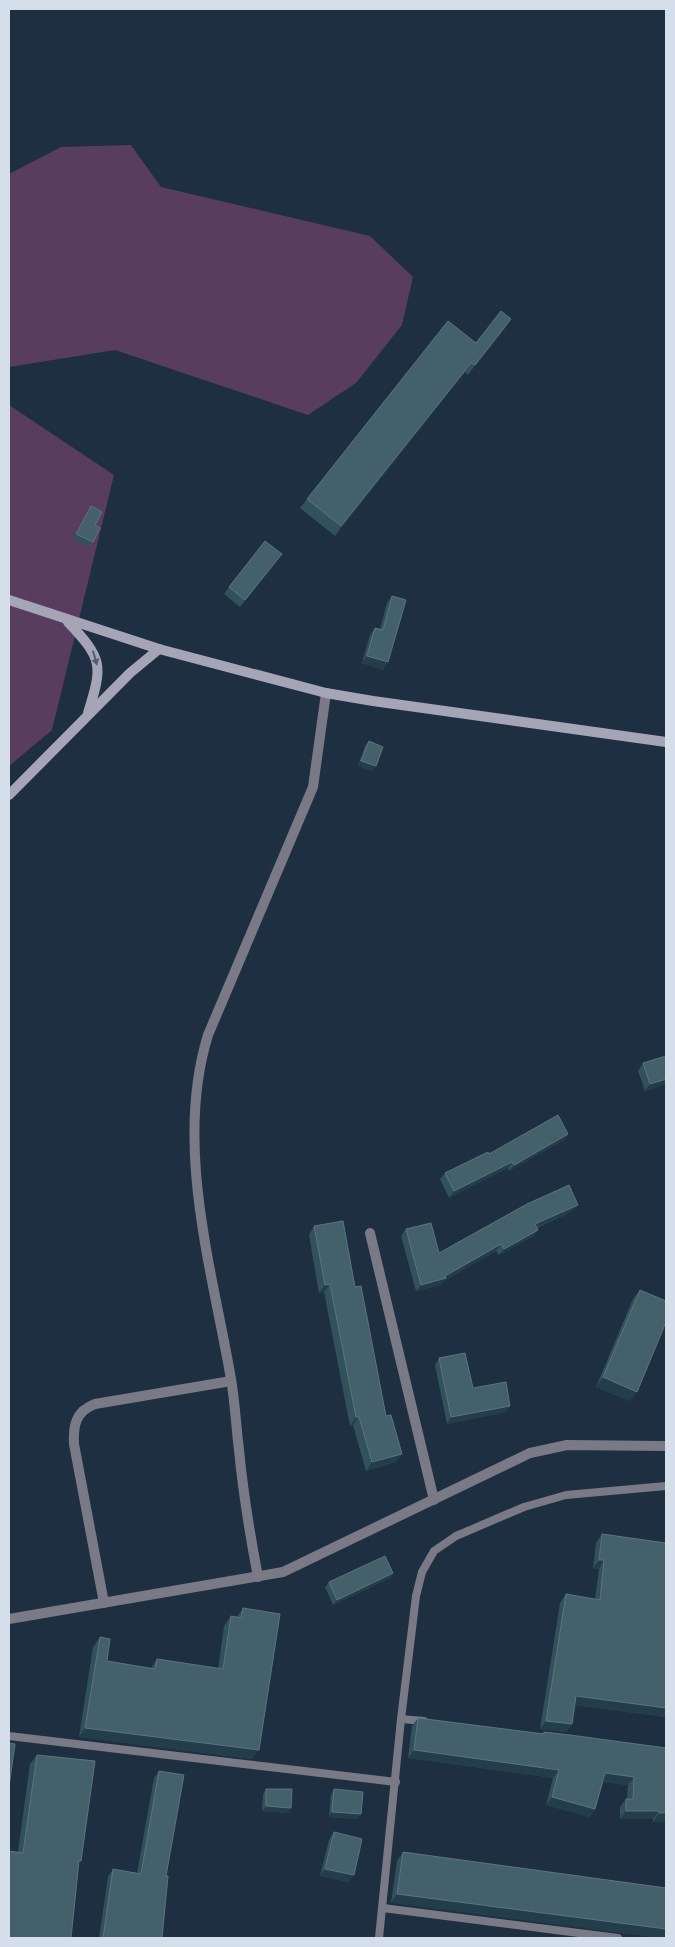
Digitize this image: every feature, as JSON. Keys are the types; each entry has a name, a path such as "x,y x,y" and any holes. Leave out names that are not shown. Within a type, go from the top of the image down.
{"street":[{"path":"9,600 159,649 326,693 666,742"},
{"path":"66,620 85,638 97,662 98,676 86,716"},
{"path":"9,796 86,716 130,673 159,649"},
{"path":"258,1577 239,1451 232,1381 198,1198 195,1148 196,1097 199,1070 208,1035 313,786 326,693"},
{"path":"370,1232 434,1500"},
{"path":"104,1604 74,1444 73,1429 78,1416 85,1408 95,1404 232,1381"},
{"path":"9,1619 282,1572 530,1453 567,1445 666,1446"}],"lane":[{"path":"379,1938 416,1596 422,1572 434,1551 456,1536 524,1507 566,1495 666,1486"},
{"path":"402,1719 431,1722"},
{"path":"9,1736 396,1782"},
{"path":"383,1908 618,1938"}],"shaded area":[{"path":"131,145 161,187 370,236 413,277 402,325 356,383 308,415 115,350 9,367 9,174 61,147"},
{"path":"9,405 114,475 52,730 9,766"}],"building":[{"path":"501,311 511,319 475,365 471,363 341,526 307,499 448,321 476,343"},
{"path":"91,506 102,512 95,525 100,528 93,542 76,534"},
{"path":"265,541 282,554 245,600 229,587"},
{"path":"392,596 406,600 388,662 367,656 375,628 383,630"},
{"path":"369,741 383,747 376,766 361,761"},
{"path":"666,1056 666,1079 650,1084 643,1063"},
{"path":"558,1115 568,1134 514,1165 512,1162 454,1191 445,1173 488,1152 489,1154"},
{"path":"569,1185 578,1205 535,1224 538,1230 504,1249 501,1244 445,1276 446,1278 421,1285 406,1229 431,1223 439,1253 527,1204"},
{"path":"343,1221 355,1287 361,1286 386,1416 391,1415 402,1454 372,1462 359,1417 356,1417 330,1284 325,1285 314,1226"},
{"path":"640,1290 666,1301 666,1322 637,1392 603,1377"},
{"path":"465,1353 473,1388 506,1382 510,1406 451,1417 439,1358"},
{"path":"602,1534 666,1543 666,1708 576,1696 572,1724 546,1721 566,1594 600,1600 604,1560 599,1560"},
{"path":"385,1556 393,1573 337,1600 329,1582"},
{"path":"243,1608 280,1614 259,1750 85,1728 100,1637 110,1639 107,1661 155,1669 157,1659 223,1669 231,1616 241,1618"},
{"path":"418,1718 666,1748 666,1813 659,1813 659,1811 626,1811 626,1799 633,1799 634,1777 605,1773 595,1809 552,1797 559,1770 414,1750"},
{"path":"9,1743 15,1744 9,1787"},
{"path":"37,1755 95,1761 81,1861 79,1861 71,1938 9,1938 9,1851 23,1853"},
{"path":"159,1771 184,1775 166,1876 168,1876 162,1938 103,1938 113,1869 141,1874"},
{"path":"266,1789 292,1789 291,1808 266,1806"},
{"path":"334,1789 363,1792 361,1814 332,1812"},
{"path":"334,1832 362,1839 354,1875 325,1869"},
{"path":"403,1852 666,1888 666,1929 397,1894"}]}
